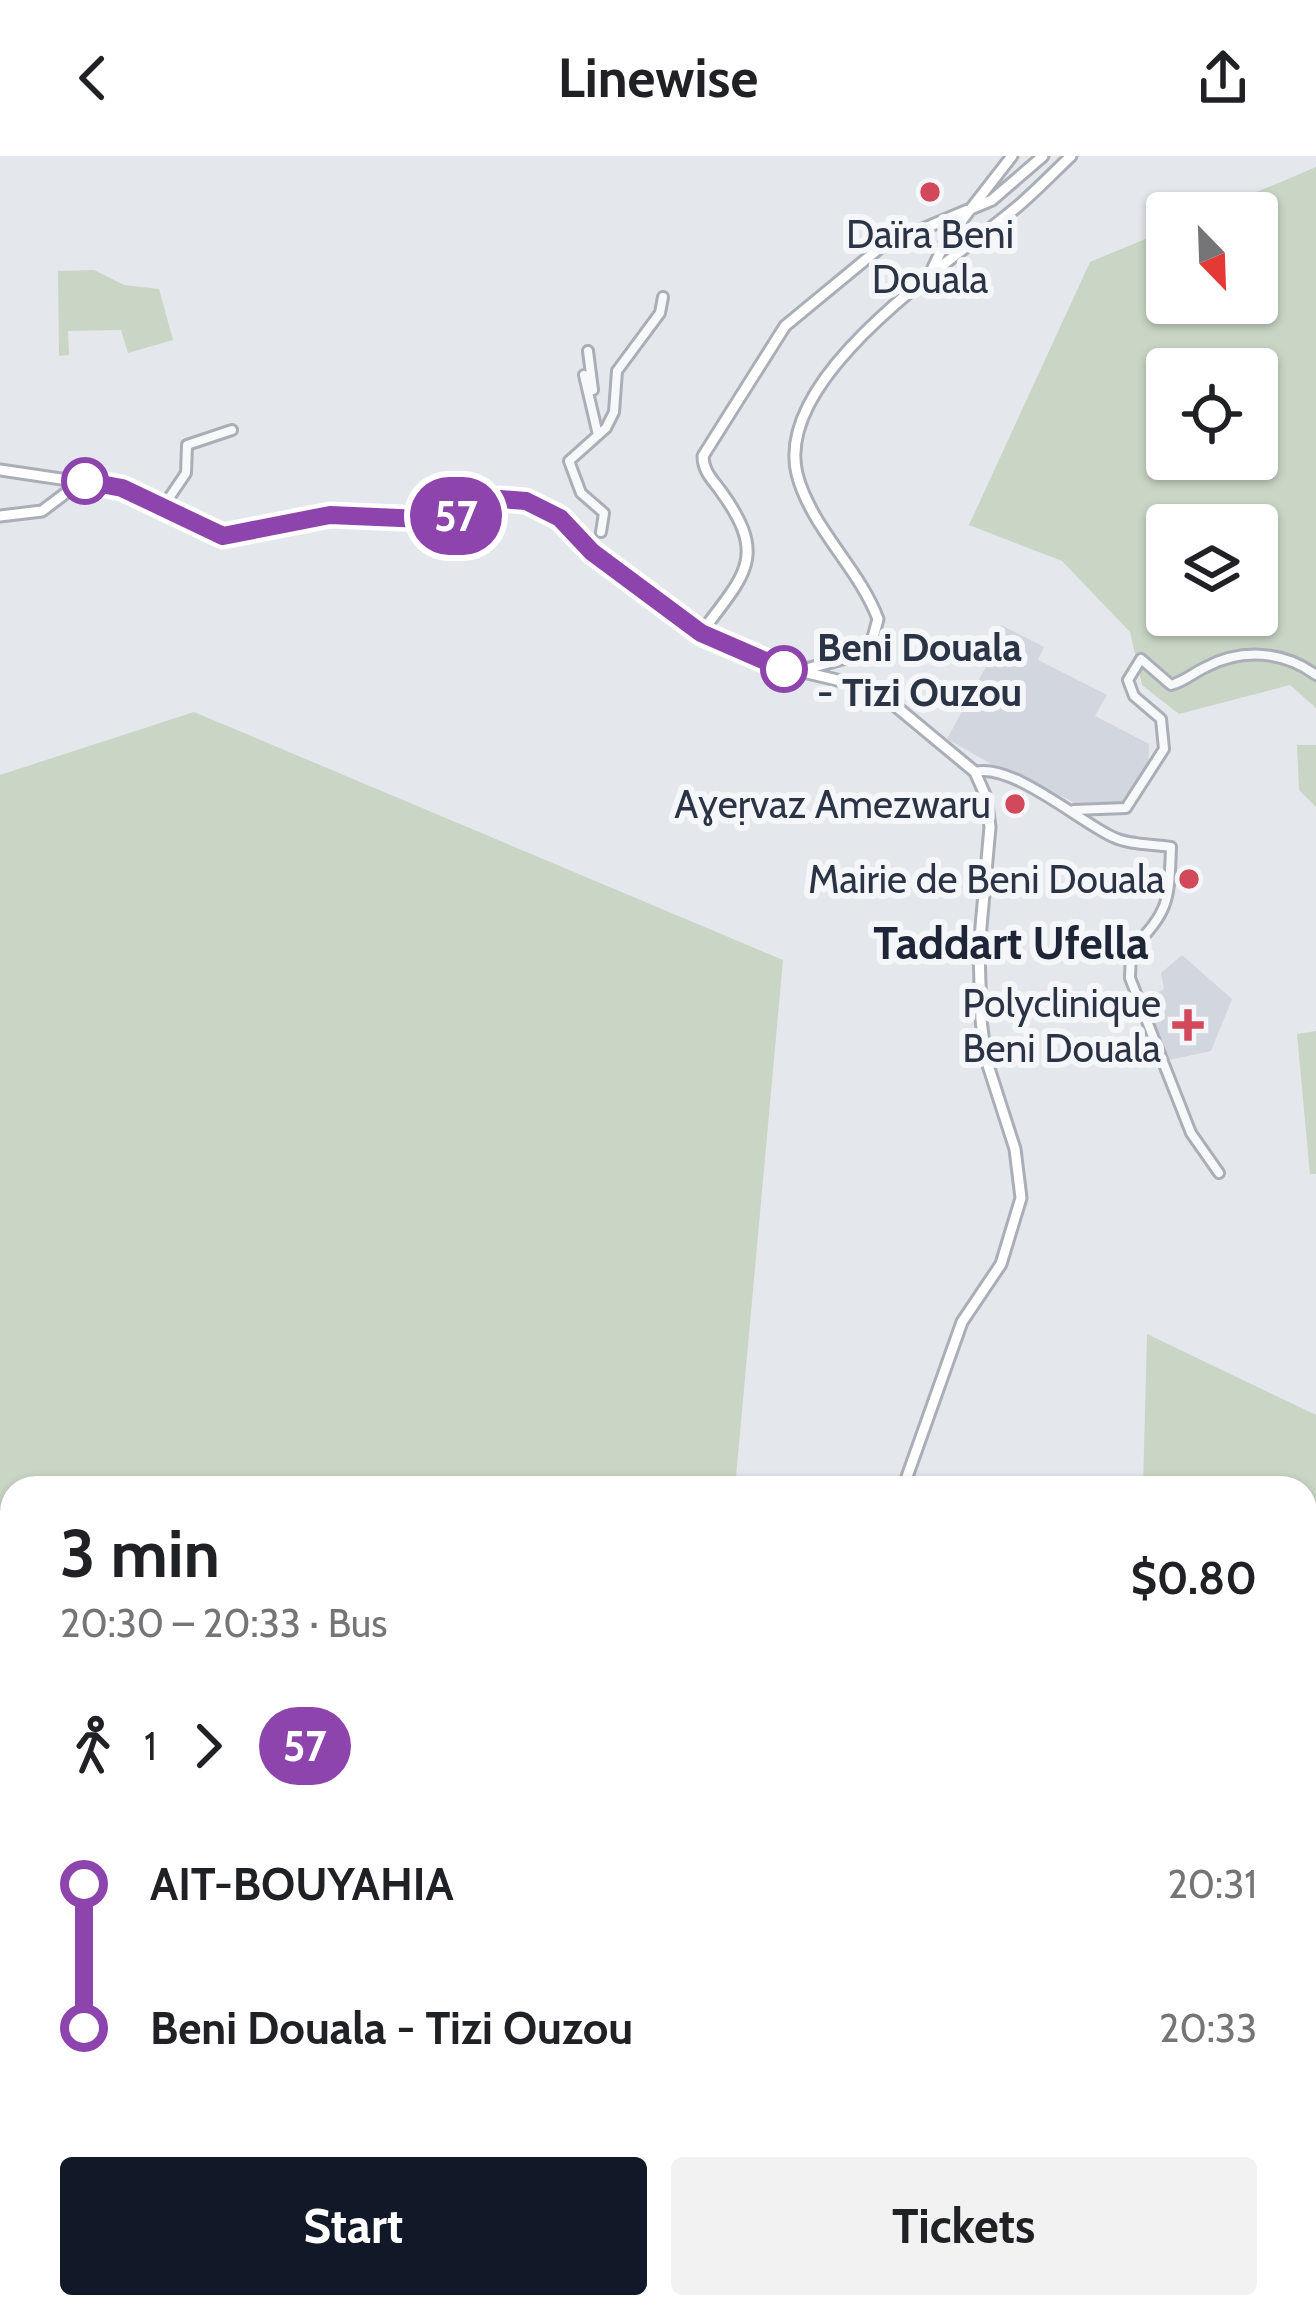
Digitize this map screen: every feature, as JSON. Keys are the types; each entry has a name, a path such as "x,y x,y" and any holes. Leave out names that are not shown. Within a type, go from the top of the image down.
{"main road":[{"path":"932,270 945,242 1012,156"},
{"path":"701,633 751,558 742,521 706,471 704,456 768,346 882,246 1003,194 1043,156"},
{"path":"799,671 857,655 871,645 878,626 875,612 799,481 799,433 828,374 932,270 1016,208 1070,156"},
{"path":"0,470 122,488 223,536 330,515 446,520 500,499 526,501 560,518 592,552 701,633 731,651 874,689 975,772 983,784 990,827 979,949 981,1020 986,1058 1021,1177 1021,1198 1001,1264 962,1322 907,1476"},
{"path":"0,516 42,511 83,480"}],"street":[{"path":"601,532 606,517 581,493 569,461 580,447 599,437 614,412 617,371 661,313 663,297"},
{"path":"587,351 593,409"},
{"path":"584,375 599,437"},
{"path":"163,506 186,473 187,445 232,430"},
{"path":"1072,810 1126,808 1164,749 1161,719 1134,696 1128,680 1141,659 1172,685 1229,658 1261,655 1293,658 1316,675"},
{"path":"975,772 992,771 1072,810 1116,839 1171,847 1169,903 1163,917 1131,950 1130,978 1191,1133 1219,1173"}],"shaded area":[{"path":"1001,625 1044,647 1038,660 1107,695 1095,716 1149,744 1148,771 1122,807 1082,807 1042,786 1039,791 947,739 989,661 985,659"},
{"name":"Polyclinique Beni Douala","path":"1182,955 1232,999 1211,1051 1164,1061 1146,998 1164,989 1161,973"}],"green space":[{"path":"1316,167 1316,708 1290,685 1179,714 1142,685 1130,632 1062,561 969,525 1090,262 1146,239 1146,324 1278,324 1278,192 1257,192"},
{"path":"94,270 124,285 159,289 173,340 128,353 121,330 68,331 69,355 59,356 58,271"},
{"path":"194,712 783,960 736,1476 0,1476 0,775"},
{"path":"1297,745 1316,745 1316,807 1299,790"},
{"path":"1316,1031 1316,1174 1310,1174 1297,1034"},
{"path":"1147,1334 1316,1415 1316,1476 1143,1476"}],"bus line":[{"name":"57","path":"85,481 122,488 223,536 330,515 369,513 446,520 500,499 526,501 560,518 614,570 701,633 731,651 784,669"}],"place":[{"name":"Daïra Beni Douala","path":"930,192"},
{"name":"Beni Douala - Tizi Ouzou","path":"784,669"},
{"name":"Aɣeṛvaz Amezwaru","path":"1015,804"},
{"name":"Mairie de Beni Douala","path":"1189,879"},
{"name":"Polyclinique Beni Douala","path":"1188,1025"}],"district":[{"name":"Taddart Ufella","path":"1011,943"}]}
